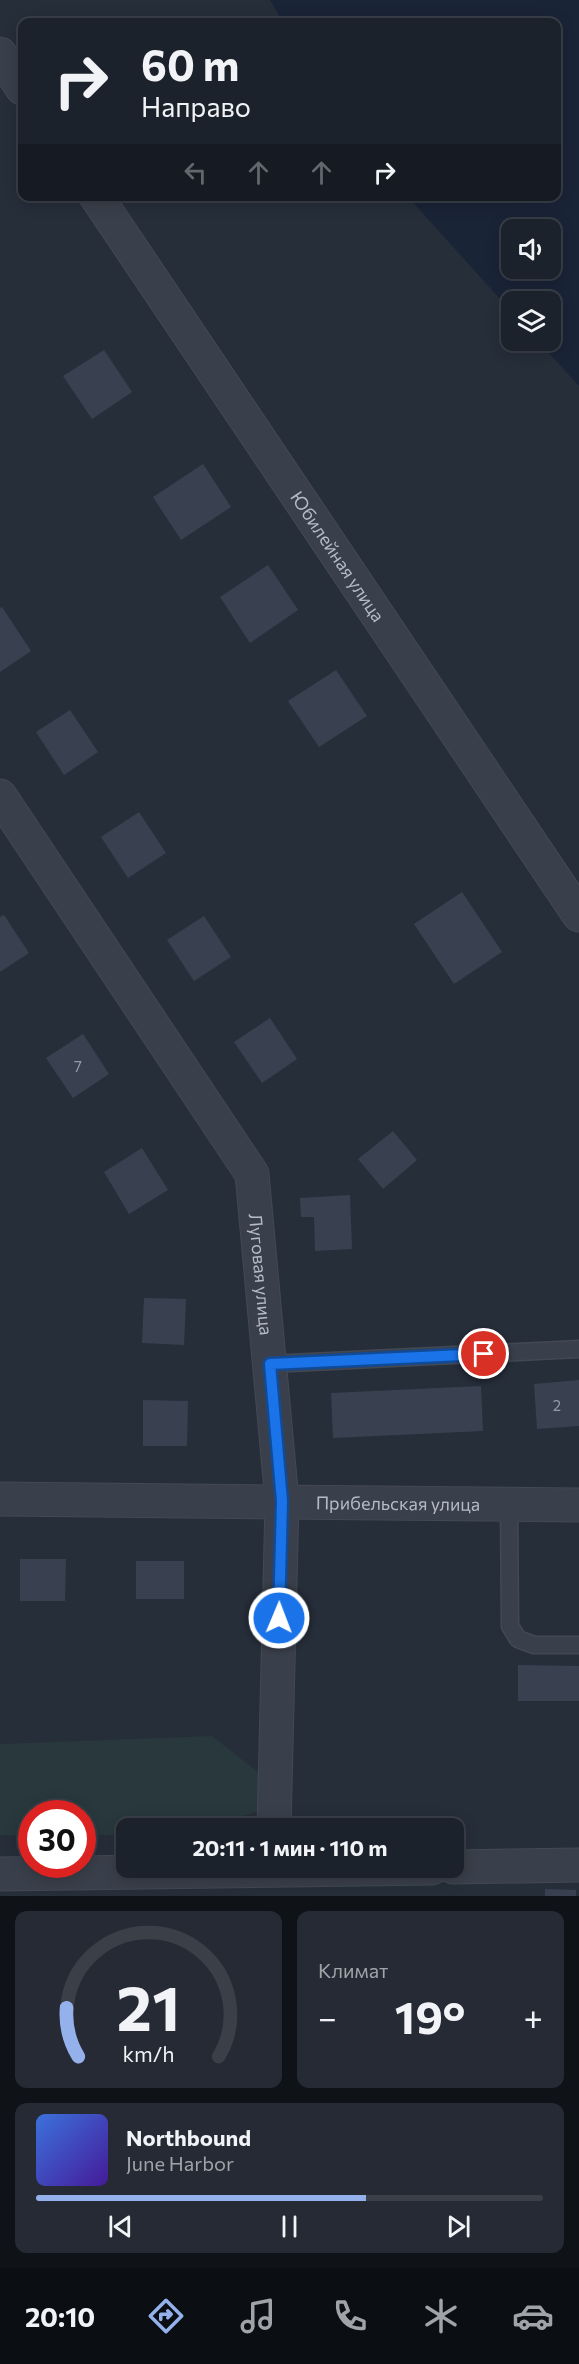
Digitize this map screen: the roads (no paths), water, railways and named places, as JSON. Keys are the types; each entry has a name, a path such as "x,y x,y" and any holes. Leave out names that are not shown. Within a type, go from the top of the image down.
{"street":[{"name":"Юбилейная улица","path":"99,201 579,915"},
{"name":"Луговая улица","path":"0,796 252,1174 282,1501 274,1818"},
{"name":"Прибельская улица","path":"0,1499 579,1505"},
{"path":"464,1867 579,1865"},
{"path":"0,1874 116,1876"}],"lane":[{"path":"270,1364 579,1349"},
{"path":"509,1504 510,1626 518,1639 534,1645 579,1645"}],"water":[{"path":"270,0 579,0 579,386 547,351 561,351 561,291 501,291 501,300 412,201 561,201 561,18 281,18"}]}
